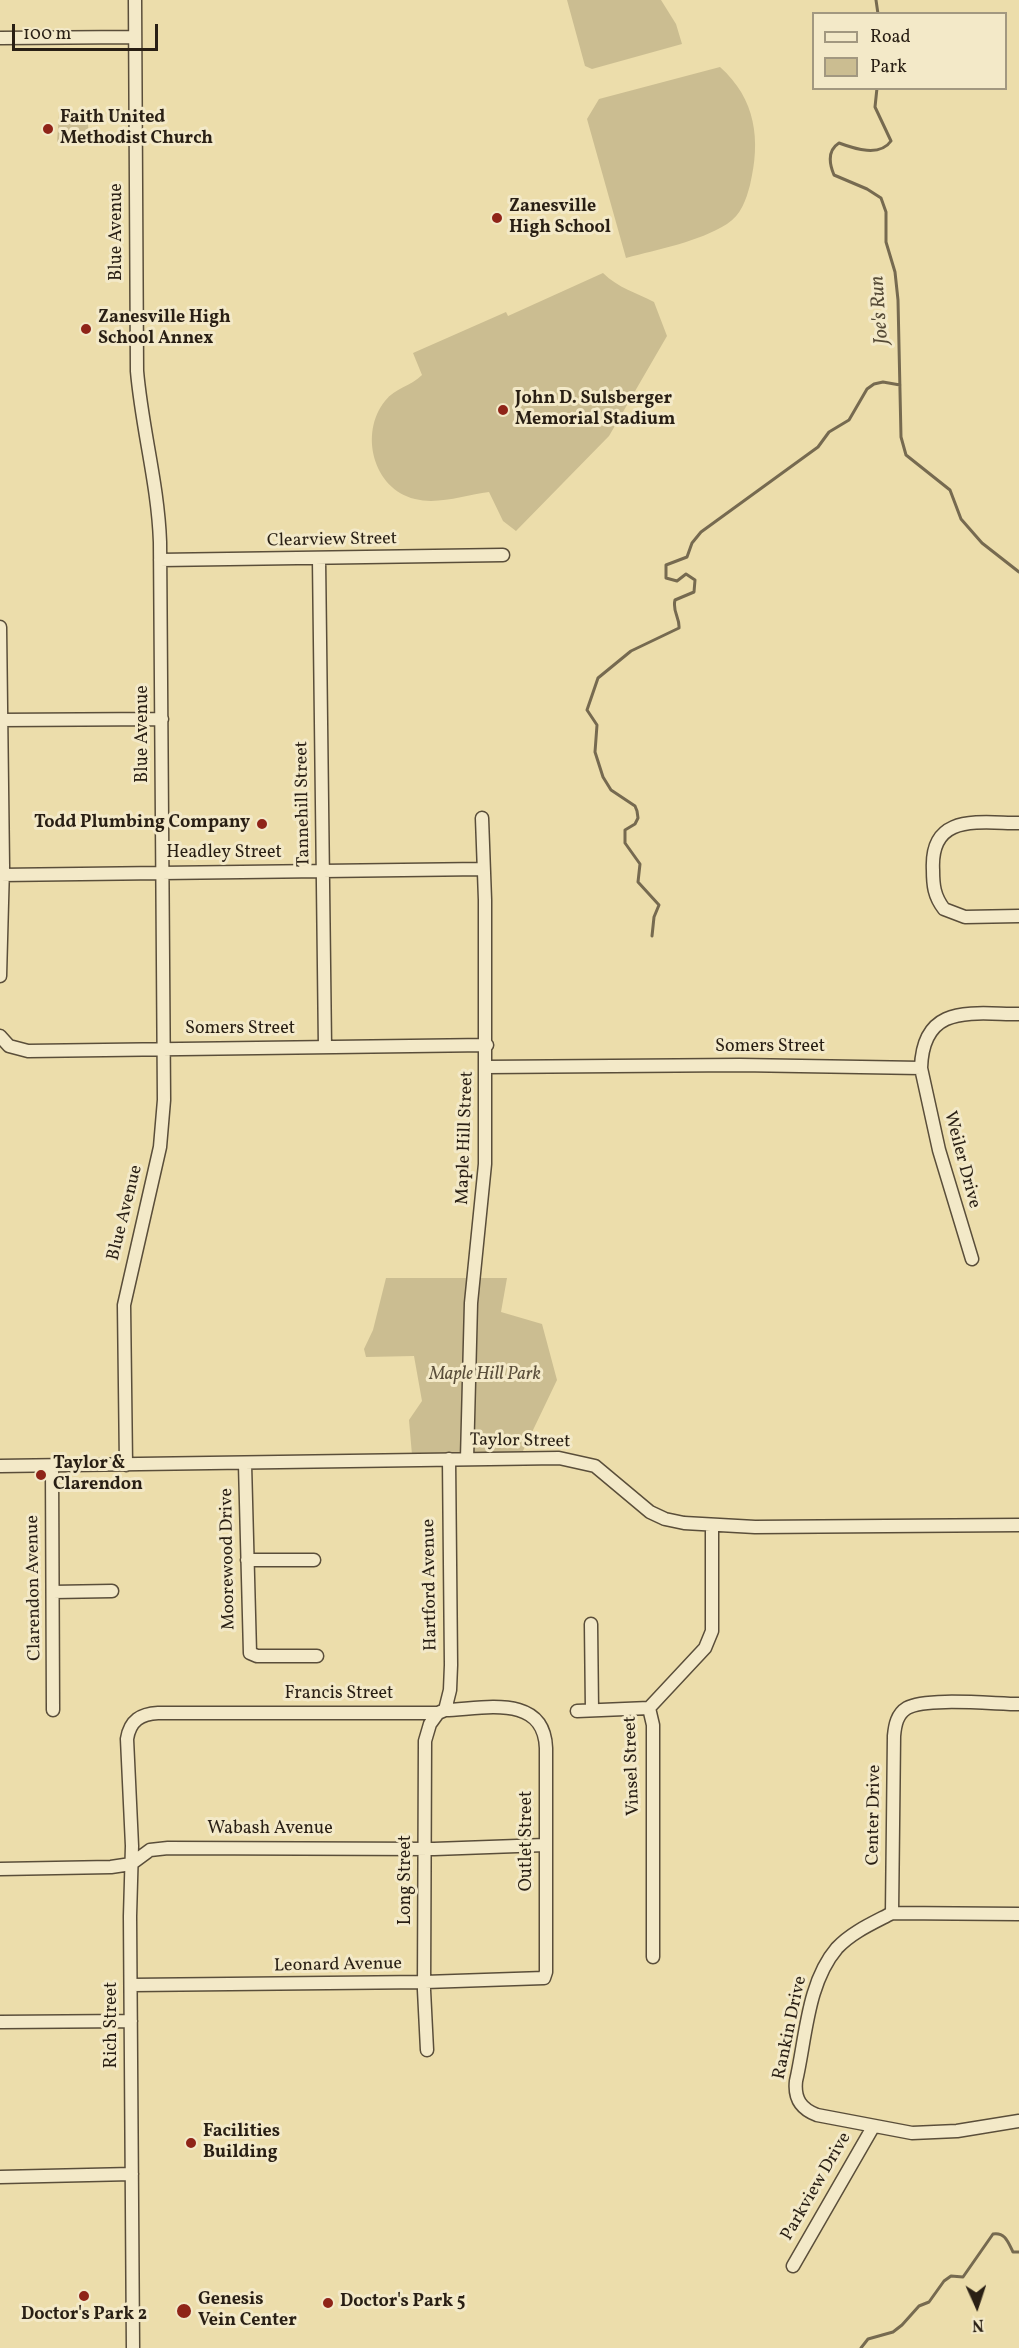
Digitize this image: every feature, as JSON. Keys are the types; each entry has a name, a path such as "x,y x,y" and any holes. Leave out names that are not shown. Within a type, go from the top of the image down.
{"street":[{"name":"Blue Avenue","path":"126,1465 124,1305 160,1147 164,1100 160,560 158,499 140,405 137,371 135,0"},
{"path":"0,38 135,38"},
{"name":"Clearview Street","path":"160,560 503,555"},
{"name":"Tannehill Street","path":"319,559 325,1047"},
{"path":"0,627 0,976"},
{"path":"1,720 162,719"},
{"name":"Maple Hill Street","path":"467,1459 471,1303 485,1164 487,1045 482,818"},
{"path":"1019,823 955,825 941,836 932,854 934,890 944,909 965,917 1019,916"},
{"name":"Headley Street","path":"1,875 483,869"},
{"path":"921,1068 927,1038 940,1020 961,1014 1019,1014"},
{"name":"Somers Street","path":"0,1036 9,1046 28,1051 487,1045"},
{"name":"Somers Street","path":"486,1067 740,1065 921,1068"},
{"name":"Weiler Drive","path":"921,1068 939,1149 972,1259"},
{"name":"Taylor Street","path":"0,1466 559,1458 585,1462 605,1473 636,1501 665,1519 712,1526 1019,1525"},
{"name":"Hartford Avenue","path":"442,1712 450,1690 451,1665 448,1459"},
{"name":"Moorewood Drive","path":"245,1464 250,1653 257,1656 317,1656"},
{"name":"Clarendon Avenue","path":"52,1466 53,1710"},
{"name":"Vinsel Street","path":"653,1958 653,1725 649,1708 705,1648 712,1630 712,1526"},
{"path":"247,1560 314,1560"},
{"path":"53,1592 112,1591"},
{"path":"591,1624 592,1710"},
{"name":"Center Drive","path":"892,1913 894,1736 897,1720 905,1709 926,1703 1019,1704"},
{"name":"Francis Street","path":"149,1714 442,1712 517,1708 526,1712"},
{"path":"577,1711 649,1708"},
{"name":"Long Street","path":"427,2050 425,1741 430,1724 442,1712"},
{"name":"Outlet Street","path":"526,1712 541,1724 546,1737 546,1972 544,1978"},
{"name":"Rich Street","path":"133,2348 132,1985 128,1739 129,1731 137,1718 149,1714"},
{"name":"Wabash Avenue","path":"0,1869 111,1868 131,1864 150,1850 168,1848 424,1849 545,1845"},
{"path":"892,1913 1019,1914"},
{"name":"Rankin Drive","path":"892,1913 860,1929 846,1940 824,1967 817,1983 796,2081 796,2097 807,2111 873,2127 912,2133 933,2133 1019,2121"},
{"name":"Leonard Avenue","path":"132,1985 425,1982 544,1978"},
{"path":"0,2022 131,2021"},
{"name":"Parkview Drive","path":"793,2266 873,2127"},
{"path":"0,2177 132,2175"}],"green space":[{"path":"567,0 661,0 676,24 682,44 592,69 585,66"},
{"path":"720,67 741,93 753,121 755,152 753,168 742,207 727,224 704,236 626,258 587,119 599,99"},
{"path":"59,114 73,116 88,123 89,143 57,142"},
{"name":"John D. Sulsberger Memorial Stadium","path":"603,273 621,286 654,302 667,336 609,436 516,531 503,521 489,492 424,501 401,493 389,484 374,458 373,428 377,414 385,401 422,375 413,353 506,312 508,316"},
{"name":"Maple Hill Park","path":"386,1278 507,1278 501,1312 542,1324 557,1380 522,1453 412,1455 409,1420 422,1401 414,1356 366,1357 364,1349 373,1330"}],"waterway":[{"name":"Joe's Run","path":"876,0 878,12"},
{"name":"Joe's Run","path":"877,90 875,107 891,141 886,146 874,150 839,143 833,149 830,161 834,175 867,189 881,198 886,212 886,242 895,272 898,300 901,437 906,455 950,490 961,519 982,543 1019,572"},
{"path":"652,936 654,917 659,905 638,882 640,864 625,843 625,830 635,824 638,818 637,811 635,806 611,790 603,777 595,752 597,725 587,710 598,678 631,651 679,628 674,608 675,600 694,592 695,580 686,574 677,581 666,578 666,565 687,557 692,543 701,532 818,447 829,432 849,420 867,389 883,382 900,385"},
{"path":"861,2348 868,2339 893,2332 902,2325 919,2306 929,2302 944,2281 951,2276 963,2277 993,2234 1003,2236 1013,2252 1019,2252"}],"place":[{"name":"Faith United Methodist Church","path":"48,129"},
{"name":"Zanesville High School","path":"497,218"},
{"name":"Zanesville High School Annex","path":"86,329"},
{"name":"John D. Sulsberger Memorial Stadium","path":"503,410"},
{"name":"Todd Plumbing Company","path":"262,824"},
{"name":"Taylor & Clarendon","path":"41,1475"},
{"name":"Facilities Building","path":"191,2143"},
{"name":"Doctor's Park 2","path":"84,2296"},
{"name":"Doctor's Park 5","path":"328,2303"},
{"name":"Genesis Vein Center","path":"184,2311"}]}
